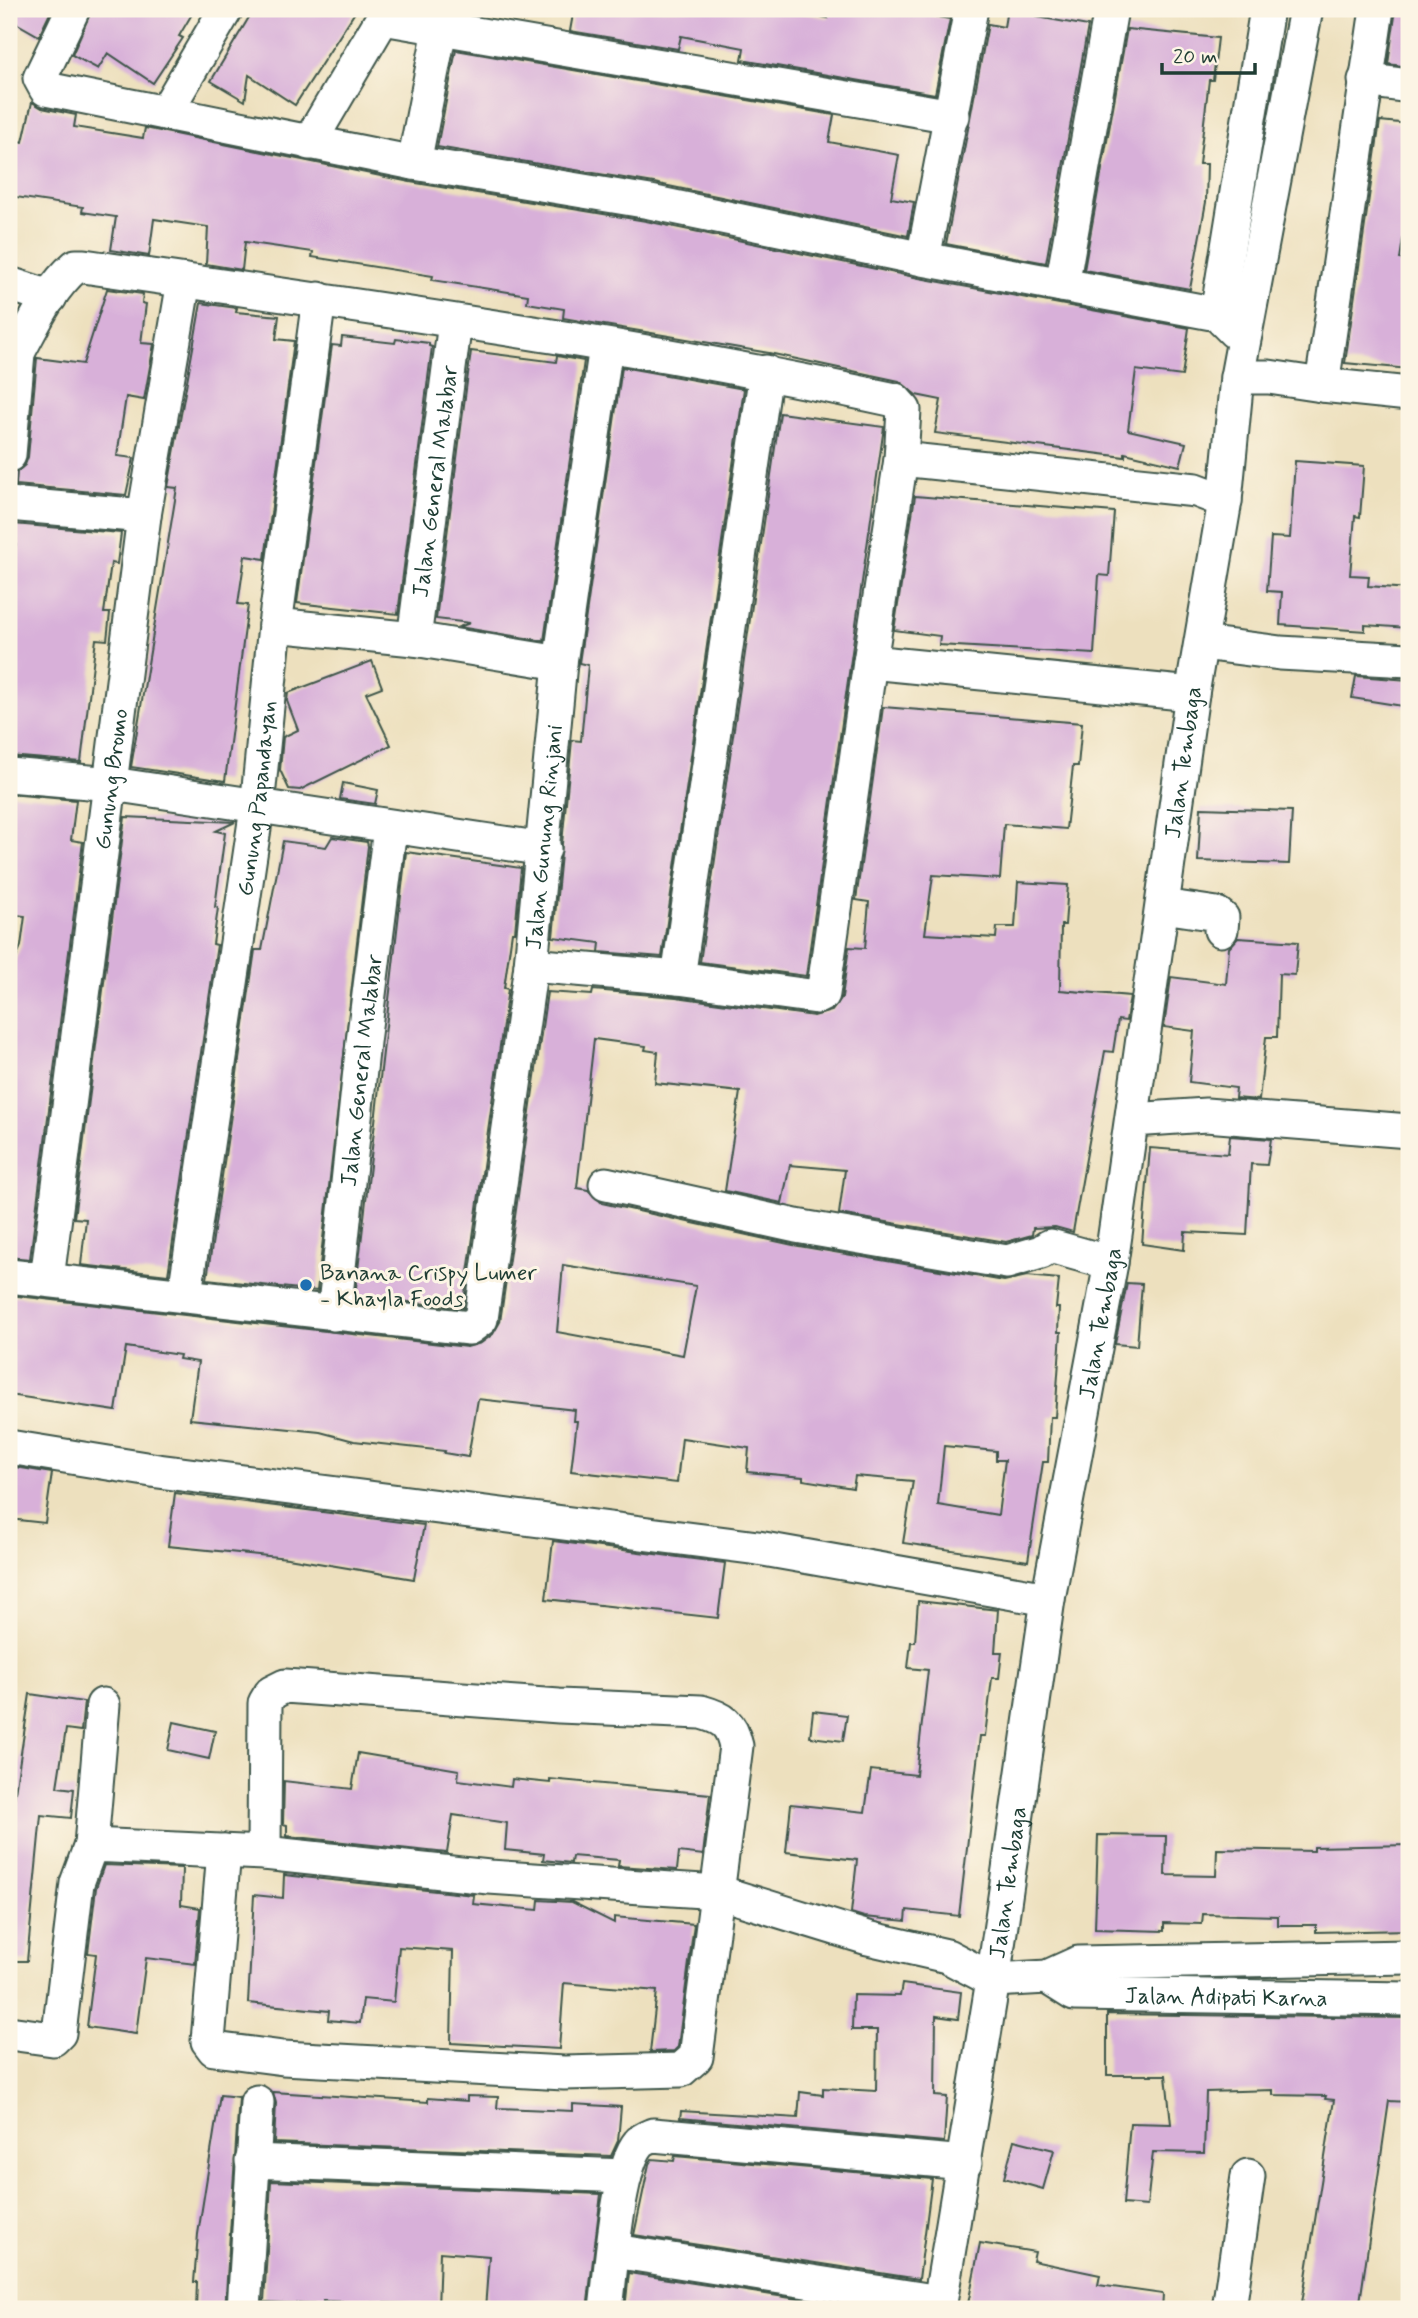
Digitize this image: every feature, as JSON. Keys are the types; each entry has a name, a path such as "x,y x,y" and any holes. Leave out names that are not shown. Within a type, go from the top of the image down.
{"street":[{"path":"73,9 40,79 41,85 46,89 309,143 650,202 1217,314 1235,332 1245,334"},
{"path":"165,113 226,9"},
{"path":"923,258 971,9"},
{"path":"1062,285 1111,9"},
{"path":"1217,314 1267,9"},
{"name":"Jalan Tembaga","path":"939,2306 965,2163 1023,1979 1048,1599 1111,1262 1149,1118 1189,914 1192,694 1225,501 1282,380 1245,334 1306,9"},
{"path":"1377,9 1365,80 1282,380 1409,394"},
{"path":"309,143 386,13 442,18 952,116"},
{"path":"414,163 442,18"},
{"path":"1365,80 1409,86"},
{"path":"9,456 13,361 50,297 76,266 319,299 765,372 899,403 904,410 901,459 825,992 817,997 678,978 531,965"},
{"name":"Gunung Bromo","path":"47,1279 145,516 184,281"},
{"path":"9,284 50,297"},
{"name":"Gunung Papandayan","path":"185,1293 257,808 275,625 319,299"},
{"name":"Jalan General Malabar","path":"414,639 455,323"},
{"name":"Jalan Gunung Rinjani","path":"334,1314 469,1328 481,1318 531,965 560,663 606,346"},
{"path":"678,978 765,372"},
{"path":"901,459 1196,490 1225,501"},
{"path":"9,504 145,516"},
{"path":"275,625 414,639 560,663"},
{"path":"1202,643 1280,653 1409,660"},
{"path":"870,662 1192,694"},
{"path":"9,775 112,784 257,808 544,849"},
{"name":"Jalan General Malabar","path":"334,1314 363,1042 390,828"},
{"path":"1149,1118 1206,1115 1409,1131"},
{"path":"606,1184 796,1226 1007,1262 1050,1247 1111,1262"},
{"path":"9,1276 185,1293 334,1314"},
{"path":"9,1447 159,1471 758,1548 1048,1599"},
{"path":"224,1851 208,2041 214,2049 283,2058 564,2073 681,2070 696,2057 736,1746 733,1730 722,1718 701,1712 559,1706 285,1686 271,1693 265,1703 264,1853"},
{"path":"9,2033 53,2039 60,2033 77,1883 91,1845 103,1705"},
{"path":"91,1845 264,1853 489,1877 718,1892 868,1938 947,1956 1023,1979"},
{"name":"Jalan Adipati Karna","path":"1023,1979 1078,1963 1409,1957"},
{"name":"Jalan Adipati Karna","path":"1023,1979 1074,1994 1409,1999"},
{"path":"244,2309 257,2102"},
{"path":"606,2309 625,2176 637,2145 653,2135 965,2163"},
{"path":"252,2161 625,2176"},
{"path":"1229,2309 1248,2176"},
{"path":"614,2251 939,2306"}],"building":[{"path":"9,9 52,9 39,36 9,19"},
{"path":"92,9 195,9 179,36 183,38 153,83 108,53 98,69 72,55"},
{"path":"254,9 357,9 295,105 249,75 245,101 211,81"},
{"path":"574,9 780,9 828,18 830,9 933,9 932,16 950,19 935,94 742,60 744,48 681,36 678,49 570,31"},
{"path":"1007,9 1038,9 1037,17 1088,26 1046,263 946,244 988,24 1004,27"},
{"path":"1396,9 1409,9 1409,67 1388,64"},
{"path":"1127,29 1218,38 1213,80 1209,80 1199,164 1207,164 1206,202 1190,289 1084,270"},
{"path":"456,50 834,115 829,142 899,155 891,198 914,202 908,236 654,183 437,147"},
{"path":"32,102 42,108 76,115 74,127 143,138 145,128 410,182 646,221 919,278 1189,328 1182,376 1136,370 1128,430 1186,443 1180,466 1125,453 1125,457 935,433 941,400 916,395 899,381 769,353 563,318 564,309 527,303 528,295 432,280 433,276 312,257 313,252 245,242 242,270 206,264 208,227 154,219 149,256 111,250 116,217 82,212 83,207 9,196 9,140 23,142"},
{"path":"1380,121 1409,124 1409,200 1400,259 1409,261 1409,369 1345,363"},
{"path":"107,289 143,294 142,303 146,304 141,343 154,344 144,400 126,397 117,456 134,458 126,495 16,485 17,472 25,465 28,457 37,358 83,364"},
{"path":"201,303 237,308 236,312 279,316 276,339 294,341 265,559 245,556 238,604 248,605 225,781 131,767 177,488 168,487"},
{"path":"342,337 395,343 396,339 429,343 432,347 398,614 297,603 332,345 341,346"},
{"path":"471,351 556,362 557,356 584,361 544,641 459,627 470,623 436,619"},
{"path":"622,367 744,389 662,957 599,952 600,943 553,937 572,740 581,741 588,665 579,663"},
{"path":"780,413 884,427 806,976 700,962"},
{"path":"1295,461 1364,466 1360,517 1355,516 1350,575 1369,576 1368,586 1409,589 1409,628 1365,625 1365,631 1280,625 1282,592 1267,591 1271,537 1290,538"},
{"path":"915,496 1114,512 1109,576 1099,575 1094,654 939,645 940,636 894,630"},
{"path":"13,524 121,533 117,564 111,563 104,613 110,613 107,640 96,639 81,762 9,756 9,591 16,540 11,540"},
{"path":"372,661 382,687 366,693 391,745 300,790 289,789 280,770 283,737 298,730 287,701 288,693"},
{"path":"1356,676 1409,680 1409,707 1352,698"},
{"path":"883,707 1082,723 1078,766 1073,766 1066,829 1004,824 1000,879 933,875 925,934 996,938 997,927 1015,927 1018,882 1068,885 1065,925 1061,925 1060,990 1130,996 1126,1021 1118,1020 1113,1052 1105,1051 1073,1232 1055,1227 1033,1228 1032,1235 1006,1242 839,1214 845,1170 790,1165 782,1203 725,1191 740,1092 655,1083 658,1052 645,1050 646,1046 594,1039 577,1188 588,1190 602,1203 793,1245 1004,1281 1027,1276 1059,1279 1056,1308 1059,1308 1058,1332 1061,1332 1055,1417 1050,1417 1048,1462 1043,1462 1028,1561 903,1543 913,1481 855,1476 853,1488 803,1480 803,1477 747,1472 749,1448 682,1438 677,1483 571,1471 577,1421 574,1421 575,1410 478,1399 468,1457 444,1453 445,1451 354,1441 320,1432 190,1419 198,1362 179,1359 180,1355 126,1347 116,1411 9,1395 9,1295 467,1347 481,1343 493,1334 500,1322 547,992 592,995 593,990 676,997 814,1016 832,1011 842,997 849,947 865,948 869,902 856,900","holes":["563,1265 696,1286 683,1355 557,1332","944,1446 996,1451 996,1460 1005,1460 998,1515 938,1505"]},
{"path":"343,783 378,790 375,804 340,799"},
{"path":"9,794 76,800 71,840 83,842 30,1259 9,1257 9,975 21,946 25,916 9,914"},
{"path":"1201,808 1292,811 1289,864 1198,861"},
{"path":"125,817 235,822 216,831 225,833 215,907 218,908 213,944 217,945 168,1275 81,1265 86,1219 74,1218"},
{"path":"332,837 367,842 368,846 317,1291 207,1279 255,950 262,950 283,841 326,847"},
{"path":"406,852 521,868 515,932 512,932 504,988 508,989 463,1308 355,1296"},
{"path":"1238,938 1298,942 1295,975 1279,974 1277,1037 1266,1037 1259,1100 1235,1098 1236,1088 1189,1082 1194,1031 1164,1027 1171,977 1226,984 1229,948"},
{"path":"1230,1136 1271,1139 1267,1165 1251,1164 1247,1235 1185,1232 1184,1250 1142,1244 1150,1148 1228,1154"},
{"path":"1127,1283 1142,1284 1137,1346 1115,1344"},
{"path":"9,1466 52,1473 45,1523 9,1519"},
{"path":"175,1493 424,1525 414,1579 288,1558 168,1546"},
{"path":"553,1541 725,1563 718,1618 546,1599"},
{"path":"918,1601 998,1610 995,1652 1002,1652 999,1678 992,1678 985,1736 980,1736 959,1916 907,1910 906,1921 864,1917 851,1913 857,1860 786,1852 791,1804 865,1812 871,1770 916,1775 928,1670 908,1668 911,1642 915,1642"},
{"path":"30,1694 84,1702 81,1731 66,1729 57,1787 74,1789 71,1818 41,1815 27,1961 9,1961 12,1812"},
{"path":"813,1711 847,1715 843,1741 810,1737"},
{"path":"174,1722 215,1731 209,1759 168,1750"},
{"path":"358,1753 459,1770 458,1780 511,1787 512,1779 550,1783 550,1779 710,1794 703,1855 679,1852 677,1870 618,1866 619,1860 572,1856 571,1863 543,1860 544,1854 505,1850 507,1823 453,1815 447,1853 287,1836 287,1825 283,1824 284,1781 352,1789"},
{"path":"1098,1835 1166,1836 1165,1875 1216,1876 1217,1849 1314,1851 1314,1847 1409,1845 1409,1930 1316,1932 1316,1925 1278,1925 1278,1916 1203,1914 1202,1924 1164,1923 1164,1931 1095,1929"},
{"path":"104,1865 182,1868 181,1905 200,1908 195,1964 146,1958 136,2034 87,2027 96,1954 88,1953 96,1888"},
{"path":"284,1875 474,1895 473,1904 538,1910 539,1900 572,1902 614,1923 614,1917 694,1924 678,2047 674,2051 650,2052 657,1991 564,1983 559,2049 451,2043 453,1951 399,1947 394,2002 363,1999 360,2023 328,2020 329,2011 248,2003 254,1895 283,1898"},
{"path":"902,1984 961,1992 958,2019 936,2016 935,2096 947,2097 944,2142 680,2118 681,2111 798,2118 800,2092 823,2095 823,2088 876,2091 877,2030 852,2030 853,1995 900,1996"},
{"path":"1107,2014 1409,2018 1409,2102 1389,2101 1359,2309 1301,2309 1334,2100 1325,2099 1326,2096 1273,2095 1273,2090 1206,2092 1204,2153 1153,2152 1147,2206 1123,2204 1130,2123 1171,2124 1166,2075 1107,2075"},
{"path":"273,2092 428,2102 428,2098 467,2101 467,2096 498,2097 497,2108 573,2111 573,2104 621,2107 618,2141 611,2156 274,2143 276,2103"},
{"path":"220,2095 239,2097 225,2309 196,2309 197,2282 194,2282 198,2234"},
{"path":"1014,2140 1054,2150 1043,2189 1004,2178"},
{"path":"675,2156 932,2179 919,2279 634,2235 649,2164 652,2159 674,2161"},
{"path":"271,2181 601,2194 587,2309 485,2309 489,2256 440,2252 438,2309 408,2309 408,2304 323,2301 323,2305 264,2302"},
{"path":"980,2243 1035,2252 1033,2261 1100,2275 1098,2285 1163,2294 1162,2309 967,2309"},
{"path":"629,2273 862,2309 625,2309"}],"place":[{"name":"Banana Crispy Lumer - Khayla Foods","path":"306,1285"}]}
